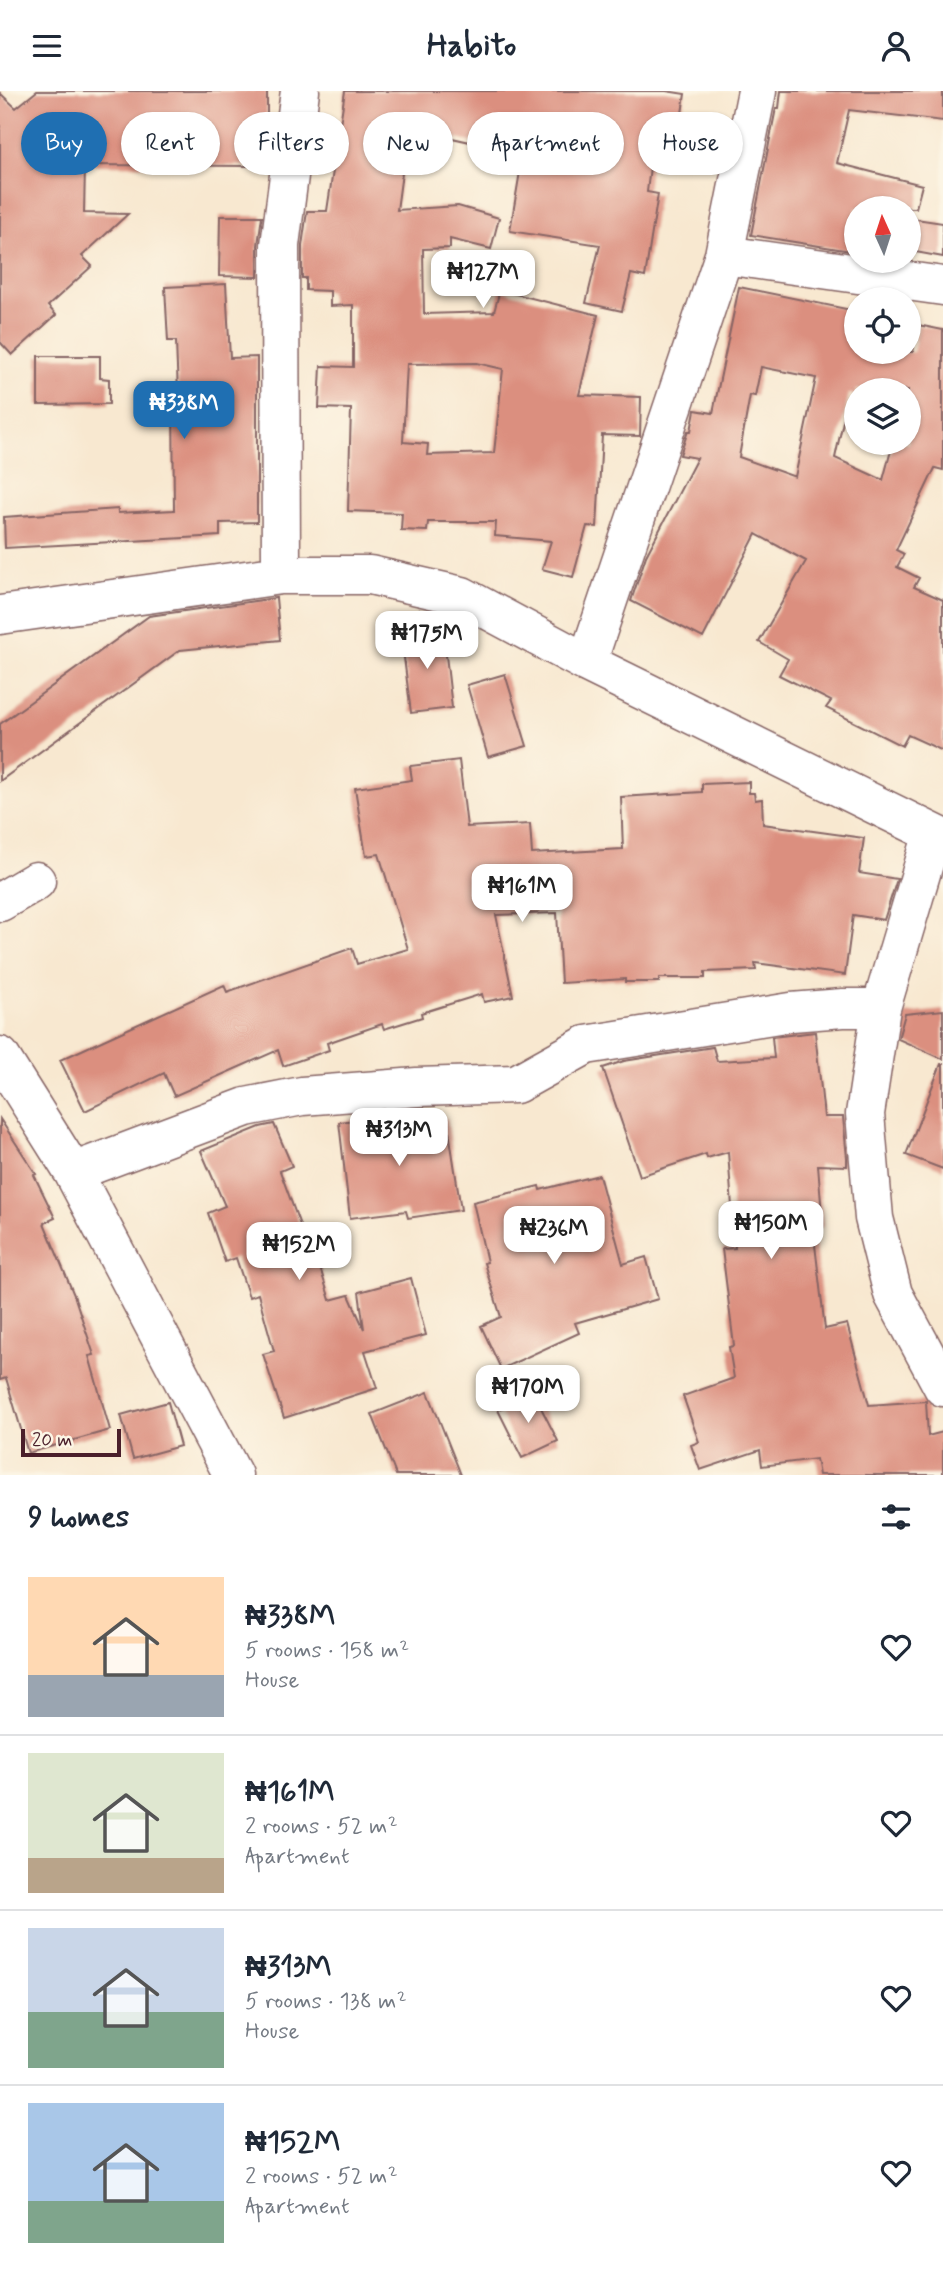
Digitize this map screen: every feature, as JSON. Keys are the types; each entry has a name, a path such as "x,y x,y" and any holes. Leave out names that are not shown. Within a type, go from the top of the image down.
{"street":[{"path":"281,575 281,245 300,91"},
{"path":"587,663 724,255 757,91"},
{"path":"724,255 943,286"},
{"path":"0,615 281,575 370,575 462,596 587,663 938,835 881,1008 865,1115 874,1219 893,1294 943,1387"},
{"path":"0,902 37,881"},
{"path":"73,1171 246,1107 302,1096 417,1087 516,1084 586,1045 791,1012 881,1008"},
{"path":"0,1056 73,1171 233,1475"}],"building":[{"path":"37,91 267,91 267,112 234,112 234,166 220,166 220,112 121,112 121,165 107,165 107,112 21,112 21,175 85,175 84,213 128,214 82,256 92,266 48,306 56,315 12,355 0,342 0,93 16,108"},
{"path":"345,91 666,91 685,94 682,112 638,112 638,175 649,175 647,192 658,194 645,277 631,274 622,311 586,303 600,245 510,231 519,175 624,175 624,112 467,112 467,141 453,138 453,112 363,112 363,175 402,175 397,210 458,206 499,218 491,249 450,239 450,248 423,249 424,314 494,312 500,290 598,315 579,395 641,397 640,436 602,435 597,527 587,526 573,577 542,569 551,541 495,536 496,522 428,522 427,531 401,530 402,513 348,511 351,409 319,408 321,366 353,367 353,305 330,306 330,291 306,290 306,278 302,278 302,246 307,211 327,211 332,175 349,175 349,112 342,112","holes":["477,363 503,369 494,453 427,455 428,444 403,442 407,364"]},
{"path":"781,91 943,91 943,121 849,110 837,163 922,185 919,196 844,196 844,250 751,235 776,108 779,108"},
{"path":"220,216 262,216 258,277 219,276"},
{"path":"921,220 943,223 943,257 921,253"},
{"path":"226,284 230,358 257,357 257,522 220,523 220,536 5,548 4,517 118,509 118,513 174,510 173,394 178,394 176,341 168,341 165,287"},
{"path":"739,287 844,309 844,364 921,364 921,326 943,330 943,470 935,468 896,550 904,554 897,567 919,578 914,587 943,600 943,751 908,735 902,746 826,708 831,701 779,675 788,659 759,642 806,561 756,534 703,638 631,601 646,556 697,458 680,455 688,431 691,431 695,410 713,413","holes":["761,367 816,378 795,477 739,457 750,395 755,396"]},
{"path":"38,356 100,356 100,378 109,379 109,404 38,405"},
{"path":"276,598 280,640 180,650 0,781 0,724 149,616"},
{"path":"443,629 452,708 411,713 401,634"},
{"path":"505,674 527,746 488,757 467,685"},
{"path":"459,760 467,827 530,824 532,854 623,849 621,797 702,792 702,784 749,782 749,793 754,793 755,800 762,799 763,824 864,838 859,873 897,879 884,920 853,915 845,975 755,963 756,970 705,972 705,978 659,978 659,982 625,982 625,979 561,983 557,913 496,915 513,996 484,1002 482,994 421,1013 422,1017 384,1029 382,1024 327,1043 329,1050 283,1066 278,1050 174,1096 164,1073 85,1111 60,1060 224,985 227,992 352,948 357,964 408,949 379,854 366,856 355,788 412,780 410,766"},
{"path":"943,1010 943,1059 898,1039 905,1014"},
{"path":"815,1032 824,1117 843,1117 847,1158 847,1166 818,1165 823,1227 813,1228 825,1329 847,1324 869,1405 926,1401 928,1436 943,1432 943,1475 819,1475 816,1459 762,1466 760,1450 700,1470 691,1445 699,1442 683,1396 734,1378 729,1347 734,1346 722,1249 735,1248 728,1152 707,1158 706,1154 640,1176 603,1068 624,1061 713,1047 717,1061 774,1058 772,1037"},
{"path":"943,1064 943,1169 906,1155"},
{"path":"385,1116 386,1128 447,1118 461,1210 408,1218 406,1211 350,1218 339,1122"},
{"path":"0,1119 36,1174 34,1175 55,1218 44,1223 74,1295 94,1355 89,1356 110,1430 28,1453 6,1378 0,1380"},
{"path":"274,1124 292,1166 280,1171 308,1247 313,1245 330,1300 349,1295 364,1329 359,1292 411,1278 426,1335 365,1351 377,1388 284,1418 263,1354 274,1351 258,1294 249,1297 236,1258 225,1262 208,1213 225,1206 201,1151"},
{"path":"599,1175 623,1264 646,1257 658,1299 575,1323 579,1333 501,1369 481,1326 501,1317 484,1263 487,1262 473,1202 539,1186 540,1190"},
{"path":"428,1392 461,1475 396,1475 372,1414"},
{"path":"533,1392 558,1441 522,1458 498,1410"},
{"path":"168,1402 180,1446 133,1459 121,1415"}]}
